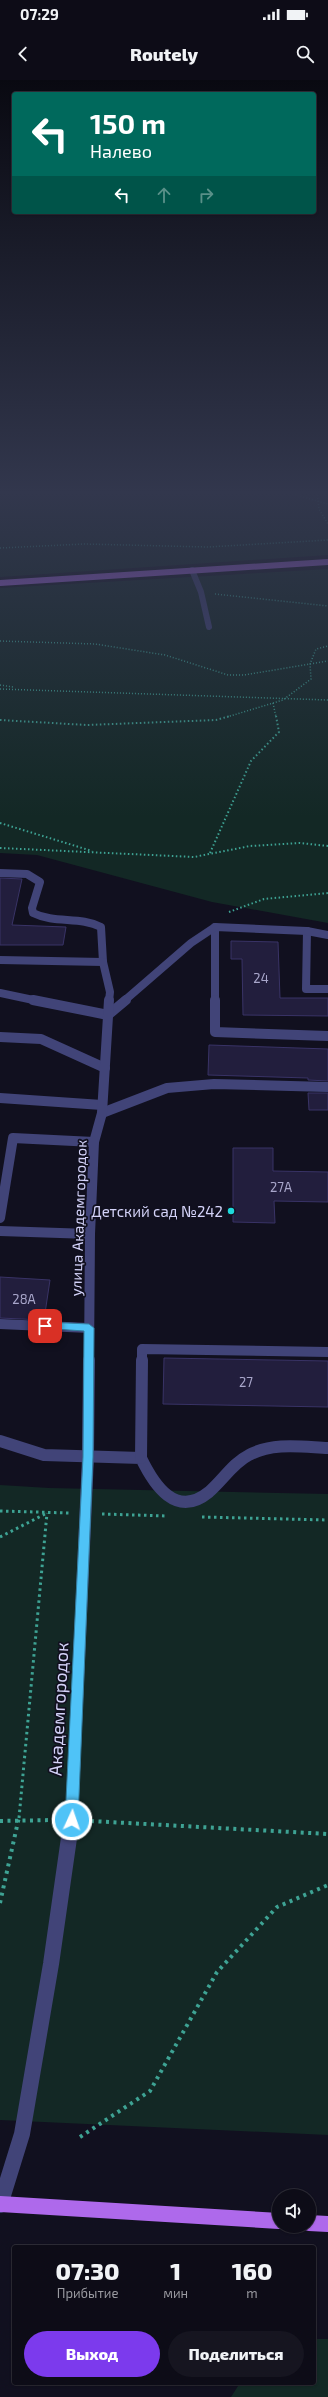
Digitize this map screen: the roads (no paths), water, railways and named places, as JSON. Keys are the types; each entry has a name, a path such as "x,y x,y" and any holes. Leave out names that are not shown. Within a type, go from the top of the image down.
{"main road":[{"path":"0,2204 272,2221"},
{"path":"316,2223 328,2224"}],"street":[{"path":"203,600 209,627"},
{"name":"улица Академгородок","path":"0,872 23,873 31,875 40,882 32,908 38,916 45,919 96,923 101,927 103,962 110,992 102,1109 94,1142 90,1234 89,1328"},
{"path":"215,927 215,1032 328,1036"},
{"path":"0,993 108,1015 191,943 215,927 307,931 328,935"},
{"path":"307,931 306,989 328,990"},
{"path":"0,960 103,962"},
{"path":"0,1037 41,1039 105,1068"},
{"path":"0,1098 102,1109 167,1088 214,1084 328,1087"},
{"path":"0,1218 13,1138 94,1142"},
{"path":"0,1231 90,1234"},
{"path":"0,1324 89,1328"},
{"name":"Академгородок","path":"0,2204 22,2134 51,1964 72,1820 88,1457 89,1328"},
{"path":"328,1352 142,1348 141,1458 151,1482 164,1496 180,1503 202,1497 243,1458 258,1451 293,1447 328,1448"},
{"path":"0,1441 44,1455 141,1458"}],"place":[{"name":"Детский сад №242","path":"231,1211"}]}
